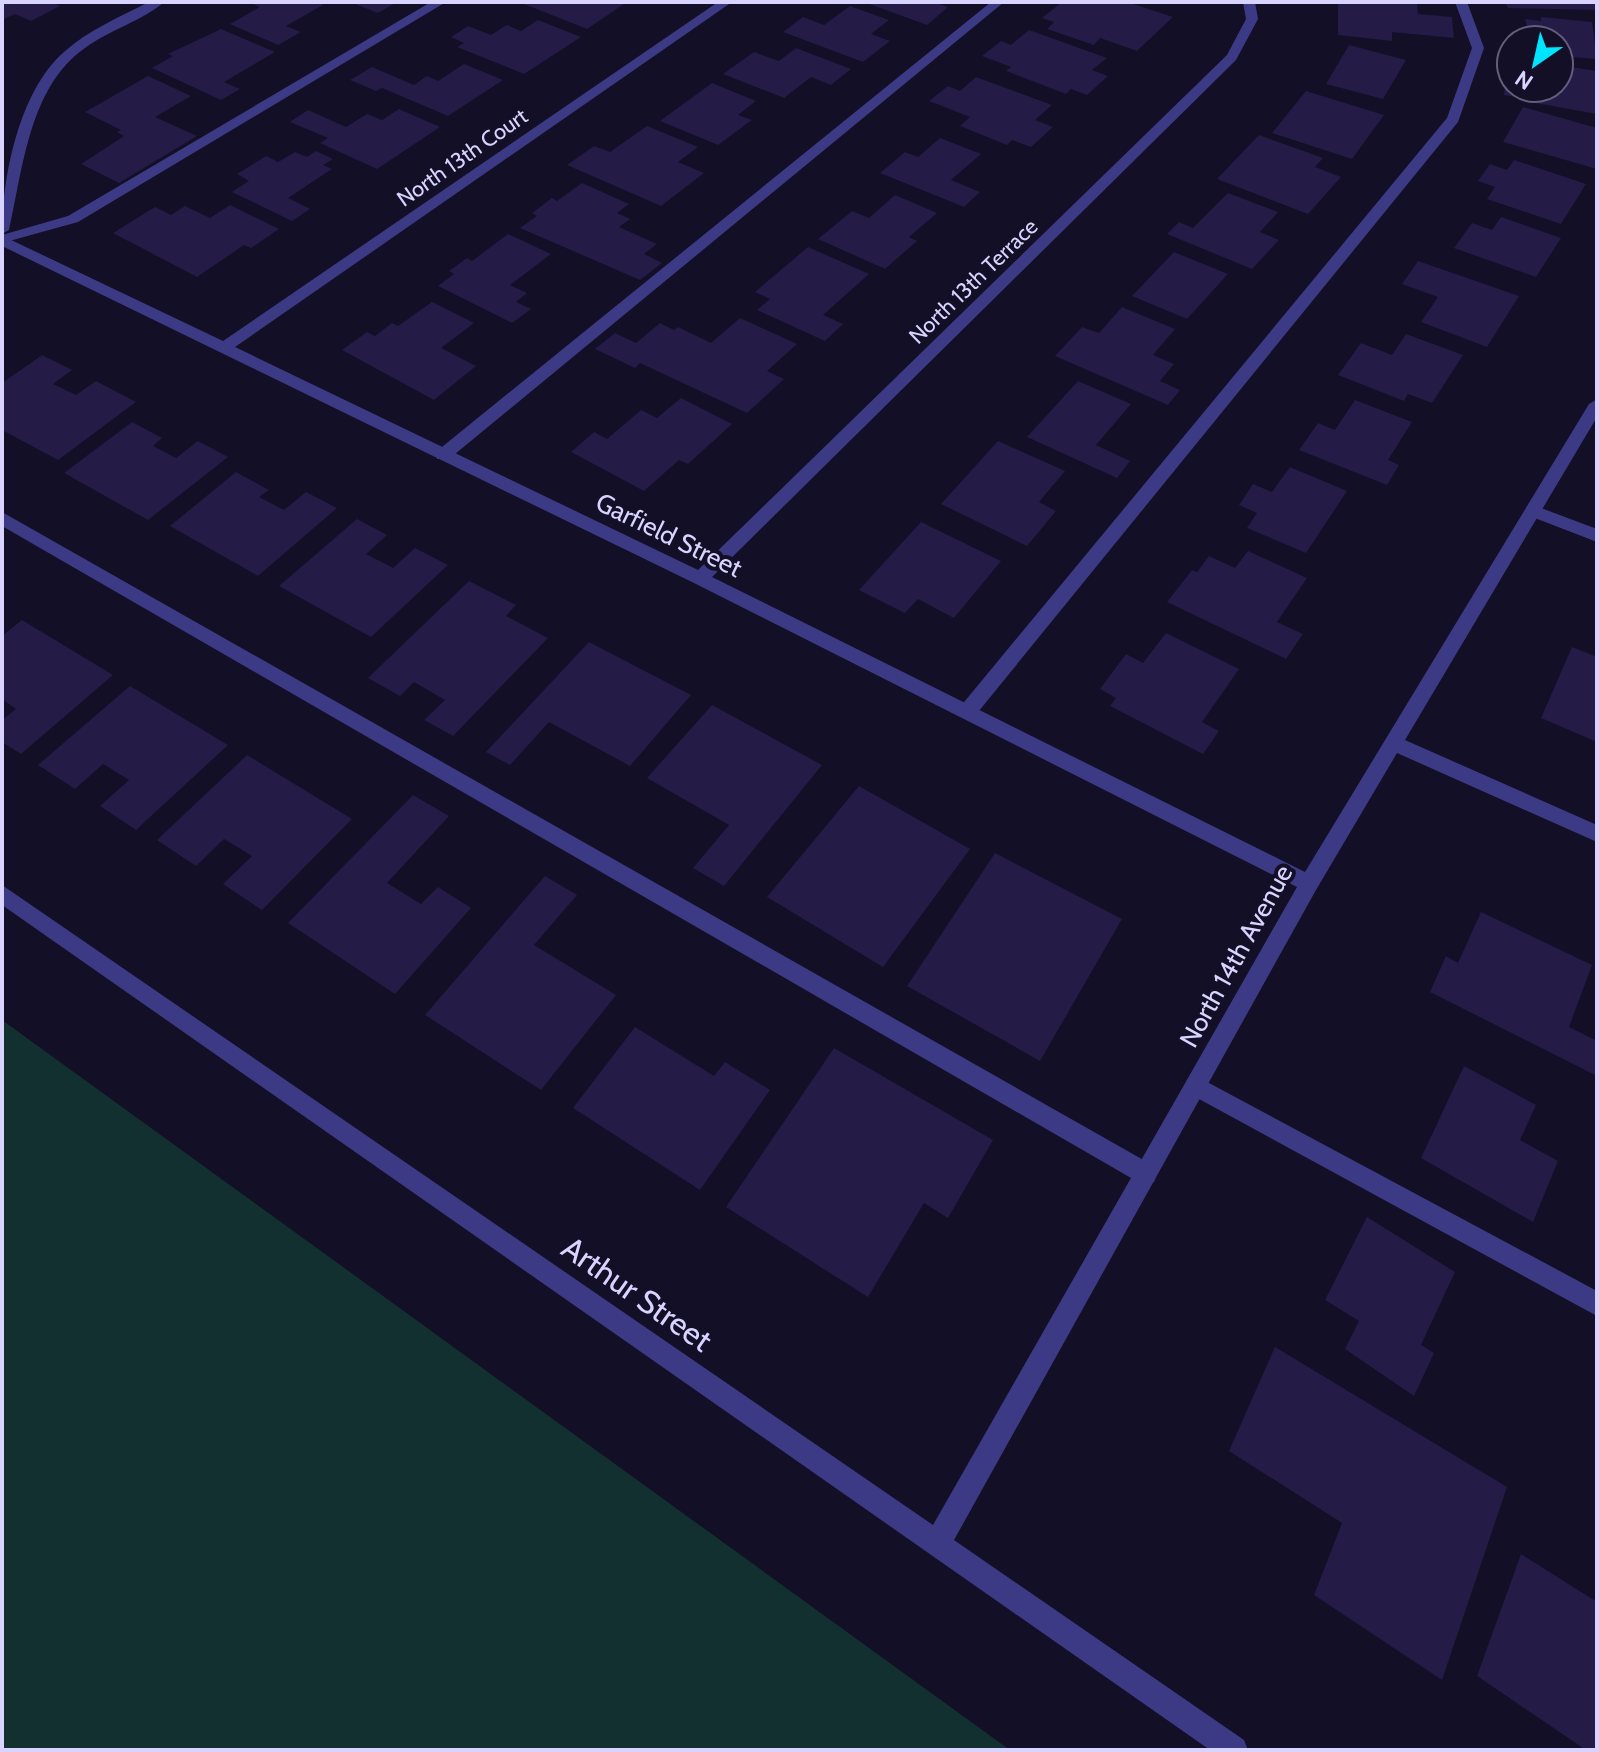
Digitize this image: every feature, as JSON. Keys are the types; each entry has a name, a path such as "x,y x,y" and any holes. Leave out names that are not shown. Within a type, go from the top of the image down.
{"street":[{"path":"2,230 36,104 59,63 96,35 158,2"},
{"path":"2,240 73,219 440,2"},
{"name":"North 13th Court","path":"222,349 726,2"},
{"path":"443,455 998,2"},
{"name":"North 13th Terrace","path":"700,578 1232,57 1252,19 1249,2"},
{"path":"967,712 1453,119 1478,48 1461,2"},
{"name":"Garfield Street","path":"2,240 700,578 1309,884"},
{"name":"North 14th Avenue","path":"937,1544 1309,884 1597,404"},
{"path":"1533,511 1597,536"},
{"path":"2,518 1146,1174"},
{"path":"1395,744 1597,834"},
{"name":"Arthur Street","path":"2,894 1234,1750"},
{"path":"1196,1086 1597,1304"}],"green space":[{"path":"2,1020 1010,1750 2,1750"}],"building":[{"path":"2,2 52,2 60,6 31,21 15,14 2,20"},
{"path":"316,2 323,5 286,26 301,32 278,45 230,24 260,7 253,4"},
{"path":"350,2 397,2 378,13"},
{"path":"519,2 627,2 587,29"},
{"path":"864,2 933,2 948,7 927,25"},
{"path":"1062,2 1127,2 1173,17 1137,51 1100,38 1094,45 1047,29 1054,22 1042,18"},
{"path":"1338,2 1417,3 1418,14 1452,17 1454,38 1392,32 1392,41 1338,35"},
{"path":"1505,2 1597,2 1597,10 1508,8"},
{"path":"850,6 889,20 871,34 890,41 863,62 783,32 803,17 824,25"},
{"path":"1541,17 1592,22 1597,59 1575,57 1575,24 1526,24 1525,19 1541,21"},
{"path":"538,20 581,37 524,74 457,47 464,43 451,37 468,26 491,35 507,25 521,31"},
{"path":"221,29 275,52 224,82 240,89 221,100 152,68 173,56 168,54"},
{"path":"1029,30 1107,58 1092,70 1108,76 1087,95 1071,89 1066,94 1006,71 1011,67 982,56 1001,41 1011,45"},
{"path":"1349,45 1406,60 1383,99 1326,84"},
{"path":"796,48 851,69 831,85 811,77 784,98 723,74 754,52 779,61"},
{"path":"464,64 503,80 448,116 382,88 376,91 350,80 372,67 414,85 427,76 438,81"},
{"path":"1575,68 1597,71 1597,114 1541,104 1575,104"},
{"path":"148,76 191,96 155,117 197,136 119,183 81,164 124,136 117,132 121,130 85,112"},
{"path":"976,77 1052,105 1035,120 1053,127 1031,147 1012,140 1007,145 960,126 970,117 929,101 948,86 960,91"},
{"path":"712,83 756,101 738,115 752,120 718,145 660,121"},
{"path":"1306,91 1384,115 1352,159 1272,133"},
{"path":"1523,107 1597,128 1597,169 1503,142"},
{"path":"399,109 440,127 377,169 320,143 328,138 290,122 308,110 346,127 367,114 382,120"},
{"path":"647,126 698,147 678,162 704,173 661,206 567,165 594,146 610,152"},
{"path":"1259,135 1323,158 1315,167 1341,177 1308,214 1217,179"},
{"path":"940,138 981,154 951,180 980,192 964,207 880,173 905,152 918,157"},
{"path":"316,151 333,159 323,165 332,169 288,198 310,209 292,221 232,192 249,181 237,174 266,156 278,162 295,152 307,157"},
{"path":"1514,160 1586,184 1561,224 1487,199 1495,187 1478,181 1490,164 1507,170"},
{"path":"582,183 629,204 617,213 630,219 619,227 657,244 644,254 662,263 640,280 520,228 537,216 532,213 552,198 557,201"},
{"path":"1228,193 1278,212 1260,232 1279,240 1252,269 1167,234 1179,222 1193,228"},
{"path":"895,195 937,213 909,237 917,241 885,269 818,239 852,211 869,218"},
{"path":"230,205 279,229 251,248 244,245 197,277 113,233 155,207 171,215 185,206 210,218"},
{"path":"1501,217 1561,238 1536,277 1454,248 1472,223 1492,230"},
{"path":"508,234 551,254 510,285 527,293 516,302 531,309 512,323 438,286 454,274 449,271 467,258 472,261"},
{"path":"808,247 869,274 823,315 843,324 825,341 757,310 770,299 755,292"},
{"path":"1174,252 1228,274 1187,319 1132,296"},
{"path":"1418,261 1519,296 1487,347 1421,322 1438,297 1402,284"},
{"path":"432,302 474,323 441,348 476,366 434,400 342,350 367,332 375,336 392,323 398,326"},
{"path":"1122,307 1175,329 1153,355 1174,364 1160,381 1180,390 1168,405 1055,356 1082,327 1099,333"},
{"path":"740,318 797,344 767,371 784,379 747,413 640,363 635,368 595,349 615,333 636,343 660,323 674,330 678,327 711,343"},
{"path":"1406,334 1463,355 1432,403 1408,394 1404,401 1338,375 1361,343 1392,355"},
{"path":"42,355 72,370 53,384 76,395 96,381 136,402 58,460 2,430 2,383"},
{"path":"1078,381 1131,404 1096,445 1130,461 1117,478 1027,437"},
{"path":"681,398 732,424 688,464 679,460 644,491 571,452 594,432 607,439 641,410 657,418"},
{"path":"1355,400 1412,422 1388,460 1399,465 1387,485 1299,450 1318,423 1335,430"},
{"path":"132,422 162,438 153,446 176,458 198,441 228,457 148,520 64,473"},
{"path":"998,441 1065,471 1039,502 1056,511 1027,546 941,504"},
{"path":"1290,467 1347,491 1306,553 1247,528 1257,513 1239,505 1253,484 1272,492"},
{"path":"236,472 269,490 259,497 284,510 306,492 337,508 258,576 170,526"},
{"path":"357,519 387,535 366,554 393,568 415,548 448,565 371,637 279,586"},
{"path":"921,522 1001,561 954,618 918,599 905,613 859,590"},
{"path":"1248,551 1307,578 1277,622 1303,634 1286,659 1167,602 1192,570 1197,572 1209,556 1235,568"},
{"path":"469,581 516,605 506,616 548,638 453,736 424,720 445,700 414,682 400,696 368,678"},
{"path":"22,620 113,675 21,754 2,742 2,720 16,709 2,699 2,636"},
{"path":"1166,633 1239,669 1202,722 1219,731 1203,754 1110,706 1116,698 1100,689 1126,654 1143,663"},
{"path":"589,642 691,695 630,766 549,722 510,765 486,752"},
{"path":"1572,647 1597,657 1597,742 1541,718"},
{"path":"130,686 228,745 136,830 100,806 129,780 103,764 75,789 38,765"},
{"path":"712,705 822,765 724,886 693,868 729,825 647,778"},
{"path":"247,755 352,819 262,910 223,884 252,856 224,839 196,866 157,840"},
{"path":"859,786 970,849 883,967 767,897"},
{"path":"413,795 449,816 387,883 421,904 438,887 471,908 395,994 288,923"},
{"path":"995,853 1122,919 1040,1061 907,986"},
{"path":"545,876 577,895 534,945 616,995 541,1090 425,1015"},
{"path":"1481,912 1592,965 1569,1027 1597,1041 1597,1076 1430,992 1446,956 1458,963"},
{"path":"635,1027 714,1076 725,1062 770,1090 700,1190 573,1108"},
{"path":"834,1048 993,1140 948,1218 924,1203 868,1297 726,1207"},
{"path":"1464,1066 1536,1105 1520,1140 1558,1161 1533,1222 1421,1158"},
{"path":"1367,1217 1455,1272 1421,1345 1434,1353 1414,1396 1345,1349 1359,1321 1325,1300"},
{"path":"1275,1347 1507,1487 1442,1680 1314,1595 1342,1523 1229,1451"},
{"path":"1521,1554 1597,1602 1597,1750 1586,1750 1477,1676"}]}
